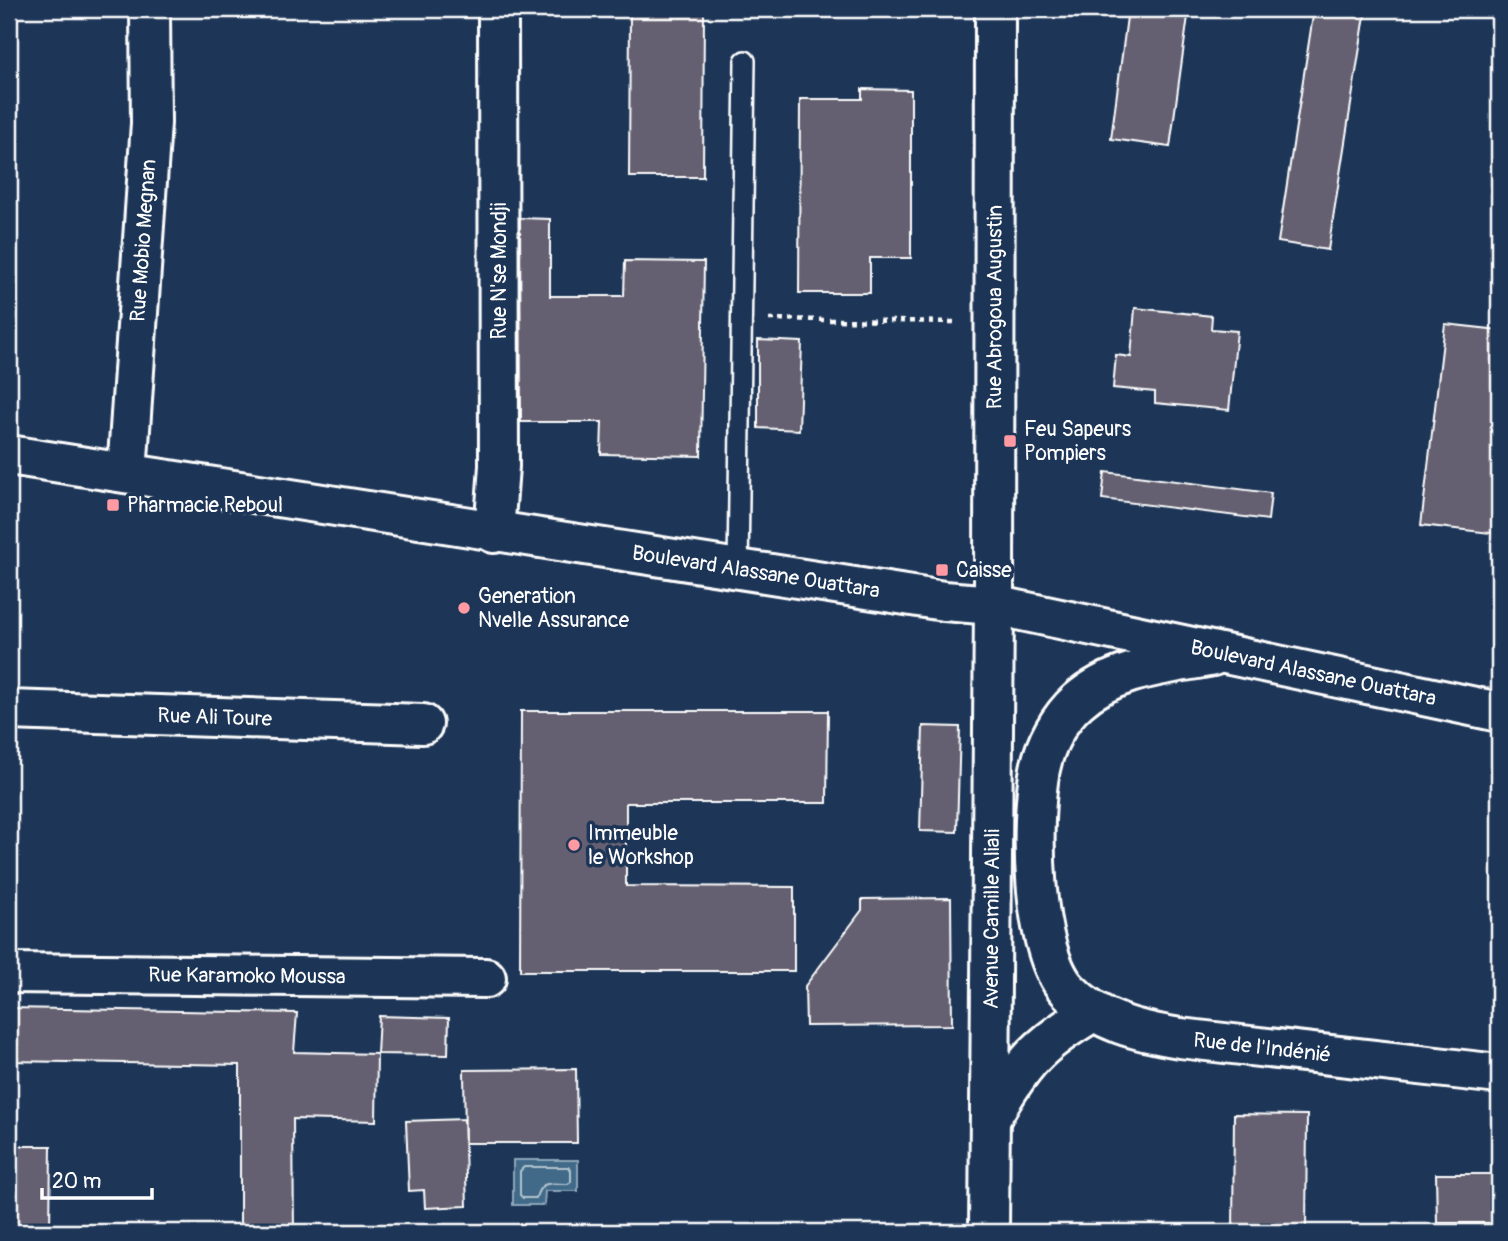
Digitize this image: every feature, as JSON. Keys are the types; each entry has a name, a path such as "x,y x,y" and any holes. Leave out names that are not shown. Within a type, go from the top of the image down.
{"main road":[{"name":"Rue Mobio Megnan","path":"127,473 150,123 150,9"},
{"name":"Rue N'se Mondji","path":"494,533 499,466 498,9"},
{"name":"Rue Abrogoua Augustin","path":"994,606 995,9"},
{"name":"Boulevard Alassane Ouattara","path":"9,455 494,533 944,601 994,606 1229,653 1499,712"},
{"name":"Avenue Camille Aliali","path":"989,1232 994,606"},
{"name":"Rue de l'Indénié","path":"1229,653 1128,673 1095,687 1062,717 1050,740 1040,768 1037,796 1036,874 1041,932 1051,963 1068,990 1093,1012 1112,1022 1141,1031 1180,1038 1499,1074"},
{"name":"Rue Ali Toure","path":"9,710 423,724"},
{"name":"Rue Karamoko Moussa","path":"9,973 486,978"},
{"path":"991,1118 1012,1081 1032,1055 1056,1033 1093,1012"}],"lane":[{"path":"738,570 745,61"}],"path":[{"path":"740,319 995,323"}],"water":[{"path":"513,1160 578,1160 578,1191 545,1191 544,1205 513,1205"}],"building":[{"path":"630,9 704,9 703,177 629,177"},
{"path":"1128,9 1189,9 1170,147 1111,139"},
{"path":"1314,9 1366,9 1328,250 1278,242"},
{"path":"862,89 911,90 911,258 870,258 870,293 799,293 800,99 862,99"},
{"path":"520,218 550,219 550,296 624,296 625,261 704,262 701,456 601,454 602,422 521,422"},
{"path":"1135,308 1212,316 1211,329 1237,331 1229,410 1155,403 1155,392 1113,388 1116,355 1131,357"},
{"path":"1445,324 1499,330 1499,534 1421,525"},
{"path":"758,340 802,342 799,430 758,428"},
{"path":"1105,472 1271,493 1268,520 1102,499"},
{"name":"Immeuble le Workshop","path":"521,711 828,711 827,803 626,803 626,886 794,887 794,971 520,971"},
{"path":"923,726 960,727 957,832 920,831"},
{"path":"951,898 952,1025 806,1026 805,986 862,910 862,899"},
{"path":"9,1008 297,1013 294,1052 377,1054 376,1121 293,1119 294,1232 240,1232 240,1065 9,1061"},
{"path":"379,1016 449,1018 448,1055 377,1054"},
{"path":"576,1069 577,1143 465,1143 464,1070"},
{"path":"1234,1114 1307,1115 1306,1232 1233,1232"},
{"path":"464,1119 467,1206 425,1208 424,1190 409,1191 406,1121"},
{"path":"14,1146 51,1146 50,1232 13,1232"},
{"path":"1436,1174 1499,1174 1499,1223 1437,1223"}],"place":[{"name":"Feu Sapeurs Pompiers","path":"1010,441"},
{"name":"Pharmacie Reboul","path":"113,505"},
{"name":"Caisse","path":"942,570"},
{"name":"Generation Nvelle Assurance","path":"464,608"},
{"name":"Immeuble le Workshop","path":"574,845"}]}
